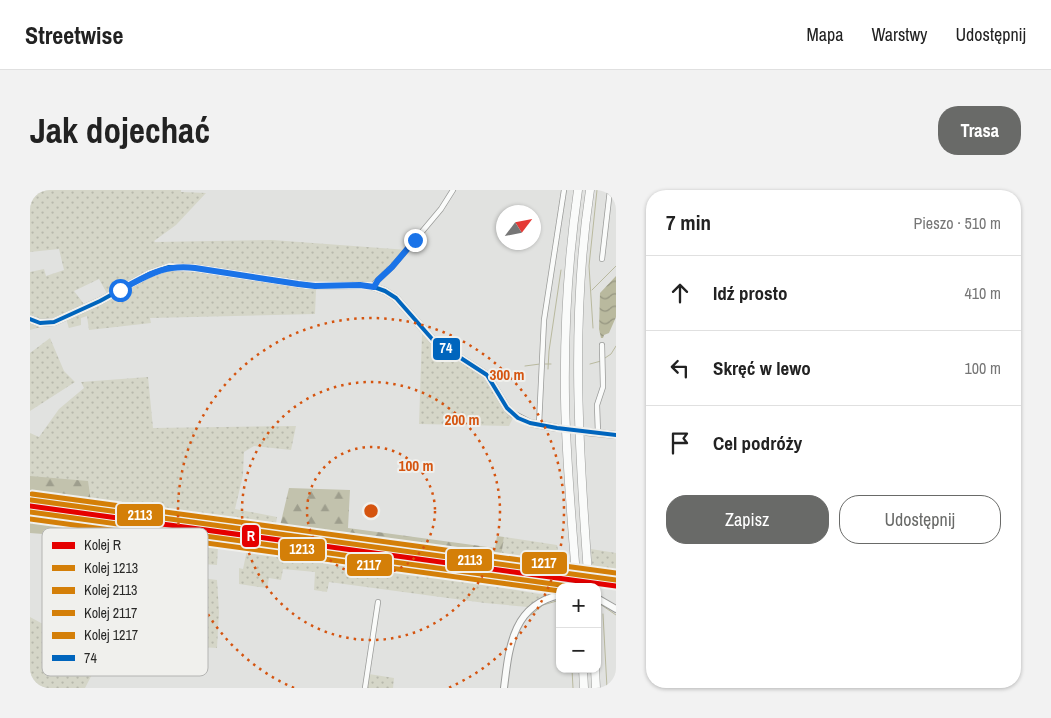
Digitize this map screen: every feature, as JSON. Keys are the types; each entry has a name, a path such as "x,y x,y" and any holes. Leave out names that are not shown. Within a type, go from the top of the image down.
{"highway":[{"path":"577,583 567,457 565,364 569,266 578,190"},
{"path":"589,583 579,452 577,363 580,279 590,190"},
{"path":"582,673 584,688"},
{"path":"595,673 596,688"}],"street":[{"path":"374,287 441,209 453,190"},
{"path":"538,424 544,320 564,190"},
{"path":"602,259 610,190"},
{"path":"30,319 40,323 54,322 100,301 149,274 174,267 195,268 306,285 374,287 396,298 436,342 487,375 511,413 522,420 557,428"},
{"path":"598,433 597,405 603,387 602,345"},
{"path":"587,432 616,435"},
{"path":"504,688 509,650 513,634 518,625 533,607 556,596"},
{"path":"601,601 616,610"},
{"path":"365,688 378,602"}],"shaded area":[{"path":"30,190 181,190 181,192 206,193 176,225 155,242 272,240 408,250 373,289 318,288 316,290 315,314 150,318 151,323 89,330 87,316 81,318 81,325 69,328 66,319 30,330 30,272 44,269 46,276 64,270 59,249 30,252","holes":["99,279 109,297 99,302 97,298 84,304 74,291"]},
{"path":"422,334 482,376 513,418 509,426 419,424"},
{"path":"50,338 64,371 75,382 30,411 30,353"},
{"path":"148,377 153,428 296,426 291,450 254,446 244,452 243,475 235,509 277,517 276,524 280,526 477,558 501,557 504,537 557,545 564,577 260,535 265,552 343,561 343,563 545,595 528,607 329,582 327,592 314,590 315,572 283,569 281,580 269,578 267,588 239,584 239,568 243,569 247,550 218,546 217,565 208,564 208,528 71,528 73,525 30,476 30,433 39,437 59,409 84,388 81,382"},
{"path":"591,549 616,553 616,583 593,580"},
{"path":"208,579 217,580 219,612 217,648 208,648"},
{"path":"30,617 42,624 42,676 91,676 85,688 30,688"},
{"path":"369,674 394,678 393,688 366,688"}],"green space":[{"path":"30,476 88,481 91,502 70,528 42,528 42,534 30,533"},
{"path":"289,488 350,490 348,528 495,548 497,536 504,537 501,557 477,558 280,526"}],"water":[{"path":"616,276 616,317 609,333 601,338 599,329 600,293"}],"waterway":[{"path":"593,328 589,266 597,190"},
{"path":"592,290 616,266"},
{"path":"548,369 561,270"},
{"path":"605,358 611,354 616,346"},
{"path":"590,364 601,361"},
{"path":"525,366 540,364"},
{"path":"545,364 551,364"},
{"path":"531,615 543,605 556,601"},
{"path":"601,605 616,615"},
{"path":"603,614 607,688"},
{"path":"572,673 573,688"}],"tunnel":[{"path":"557,428 583,431"}],"rail line":[{"name":"1217","path":"32,494 616,573"},
{"name":"2113","path":"31,500 616,580"},
{"name":"R","path":"30,506 191,528"},
{"name":"1213","path":"30,512 146,528"},
{"name":"2117","path":"30,519 96,528"},
{"name":"R","path":"208,530 616,586"},
{"name":"1213","path":"208,536 556,584"},
{"name":"2117","path":"208,543 556,590"}],"transit line":[{"name":"74","path":"30,319 40,323 54,322 100,301 149,274 169,267 195,268 306,285 371,286 385,291 396,298 433,340 487,375 507,408 518,418 530,423 557,428 616,435"}],"route":[{"path":"120,290 153,272 170,267 195,268 302,285 374,287 378,280 415,240"}]}
